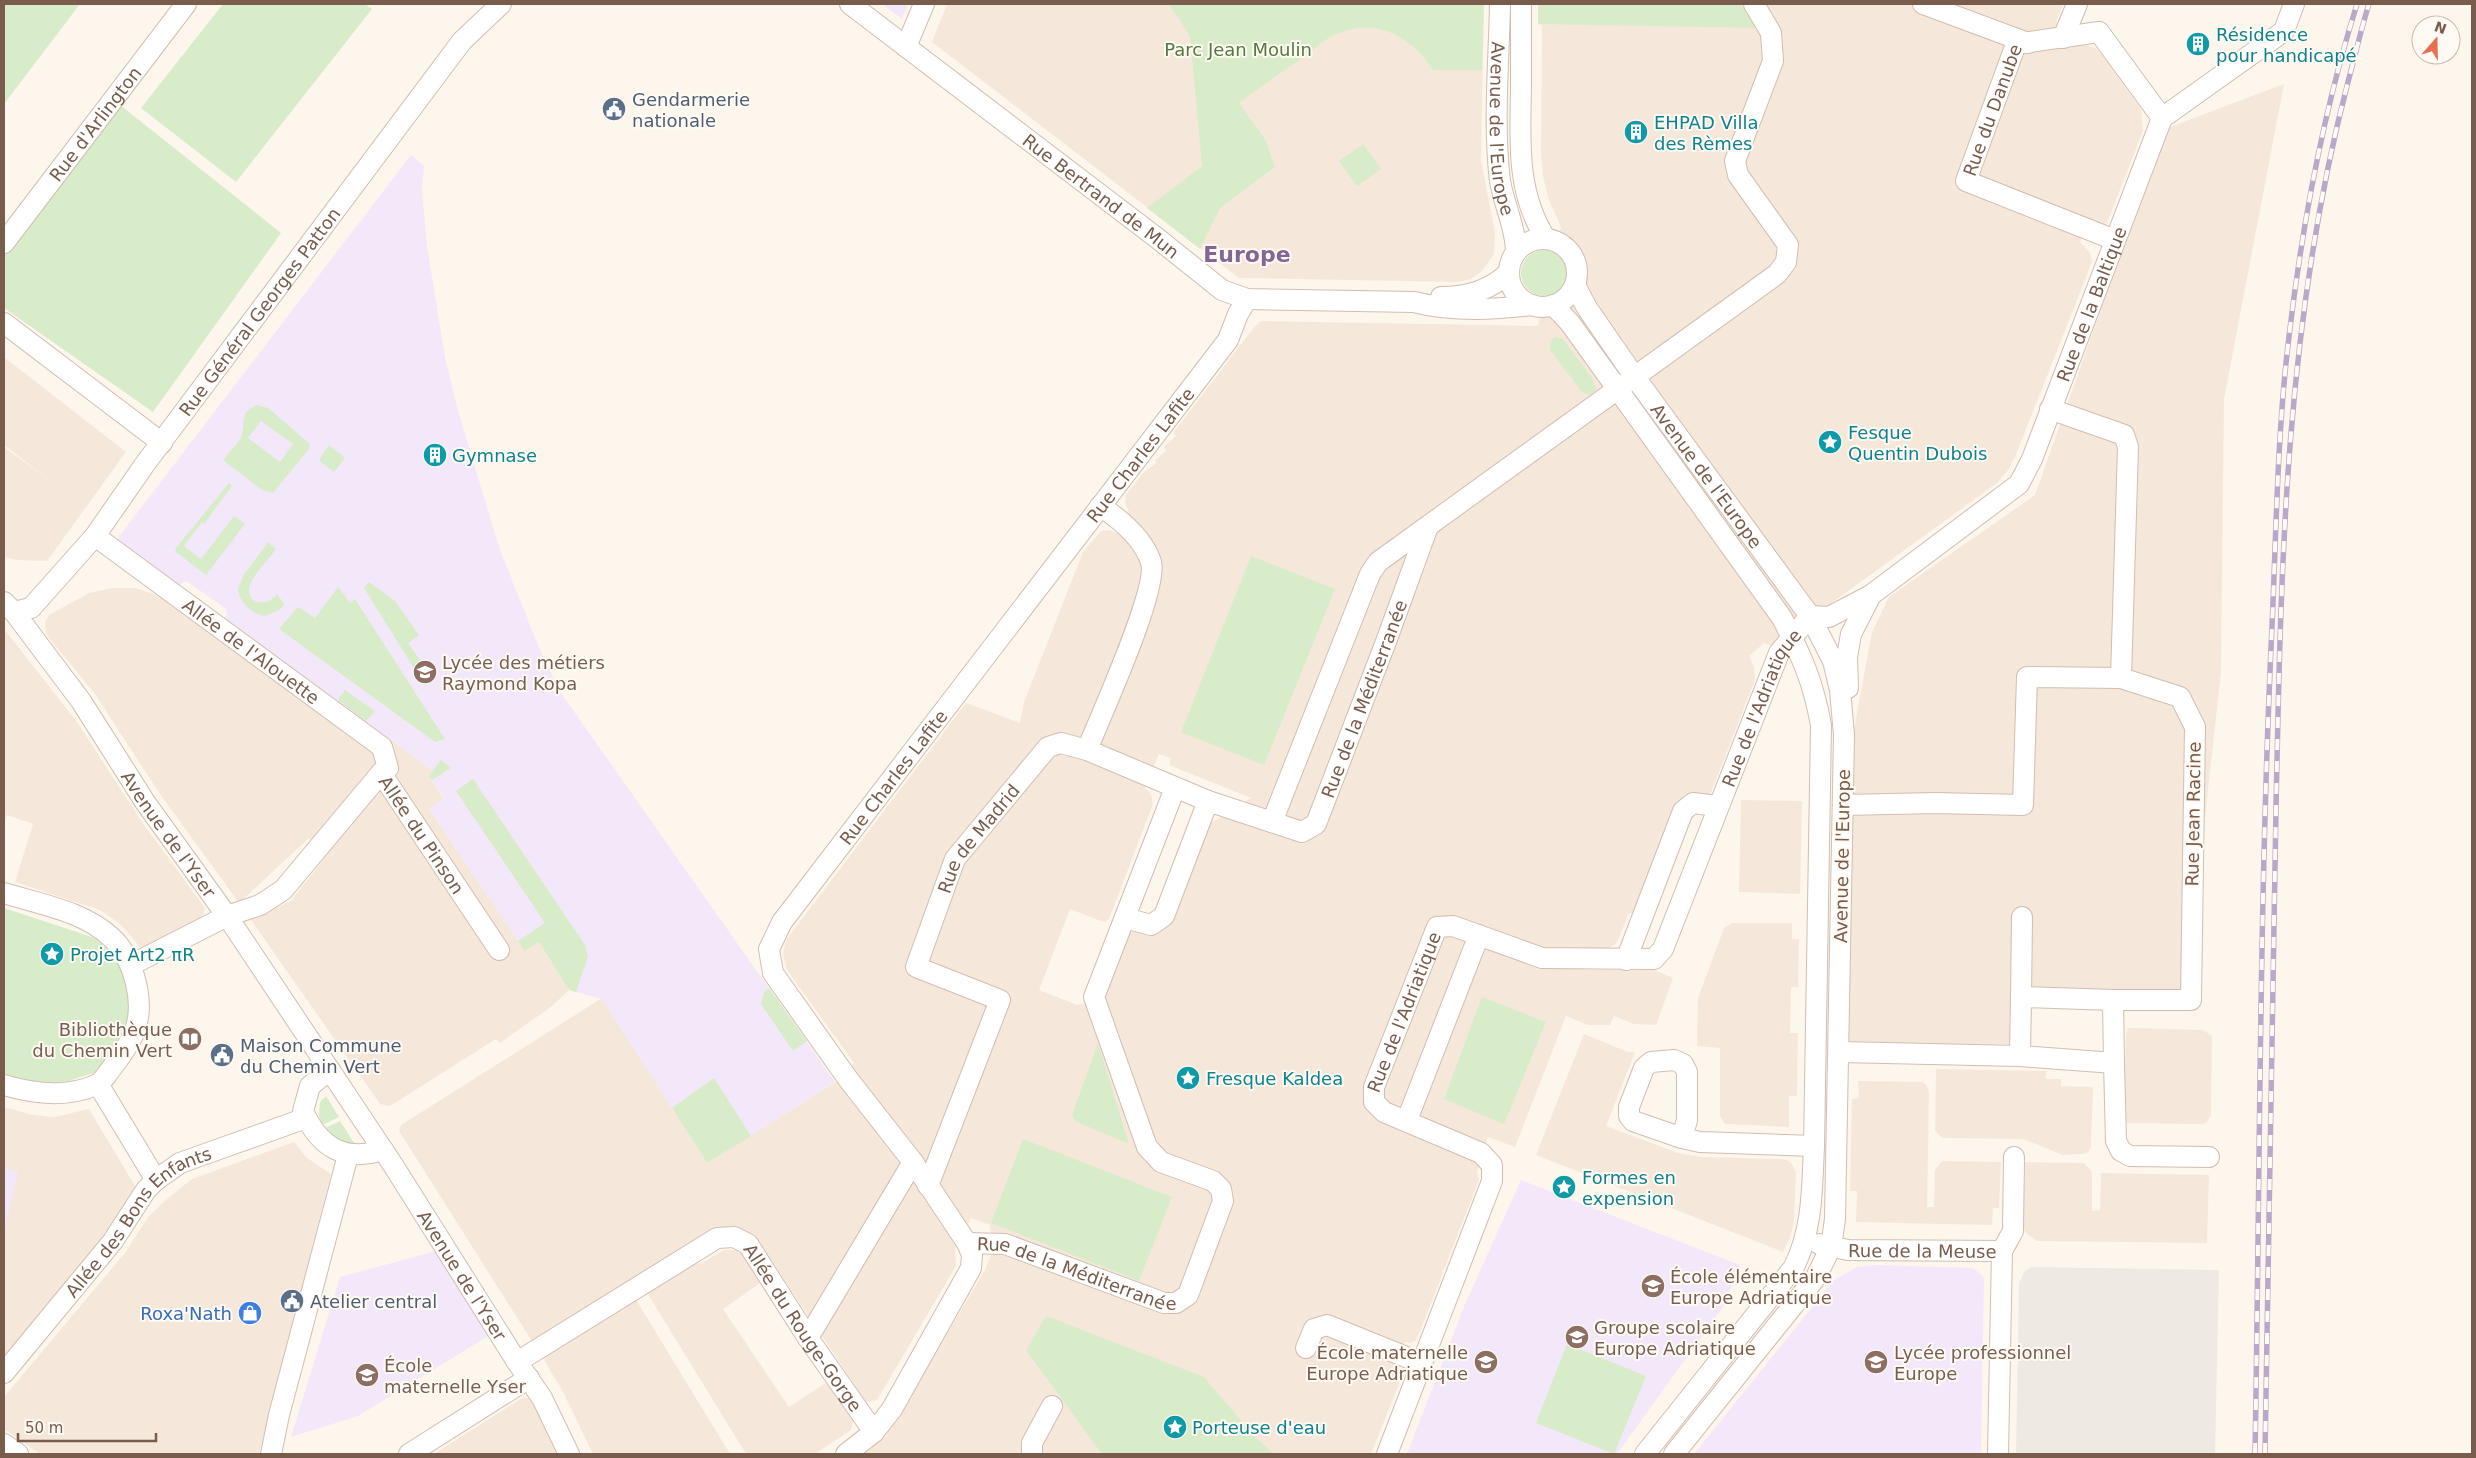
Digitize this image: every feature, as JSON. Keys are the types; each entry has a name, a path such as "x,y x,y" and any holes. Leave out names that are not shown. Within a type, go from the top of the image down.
{"street":[{"name":"Rue d'Arlington","path":"4,243 186,4"},
{"name":"Rue Général Georges Patton","path":"9,607 32,608 95,536 162,443 462,41 501,4"},
{"name":"Rue Bertrand de Mun","path":"850,4 1150,232 1222,290 1247,299 1414,302 1435,308 1460,309 1532,305"},
{"path":"906,47 924,4"},
{"name":"Avenue de l'Europe","path":"1500,4 1498,139 1500,182 1516,241 1516,252"},
{"name":"Avenue de l'Europe","path":"1521,4 1520,151 1522,180 1533,218 1546,239"},
{"path":"1272,822 1370,574 1378,562 1427,529 1616,389 1777,274 1786,262 1788,245 1738,175 1735,161 1773,61 1771,33 1754,4"},
{"name":"Rue du Danube","path":"1923,4 2021,41 2063,38 2099,32 2162,118"},
{"path":"2063,38 2077,4"},
{"path":"2162,118 2284,31 2294,4"},
{"name":"Rue du Danube","path":"2021,41 2016,44 1966,180 2115,240"},
{"name":"Rue de la Baltique","path":"1810,616 1829,616 1871,595 2019,484 2050,409 2162,118"},
{"path":"1546,239 1558,242 1572,255 1576,266 1575,285 1566,298 1546,307 1532,305 1515,292 1509,272 1516,252 1532,240 1546,239"},
{"name":"Rue Bertrand de Mun","path":"1414,302 1437,297 1457,297 1478,292 1493,286 1509,272"},
{"name":"Avenue de l'Europe","path":"1575,285 1588,308 1634,376 1810,616 1833,661 1840,690 1844,735 1840,1052 1835,1220 1831,1247 1816,1277 1674,1454"},
{"name":"Rue Charles Lafite","path":"874,1432 892,1409 970,1268 972,1255 967,1243 913,1162 848,1079 773,973 769,949 782,922 1228,340 1238,314 1247,299"},
{"name":"Avenue de l'Europe","path":"1554,305 1570,324 1782,618 1806,666 1814,690 1820,725 1814,1146 1812,1190 1806,1240 1794,1267 1645,1454"},
{"path":"4,323 162,443"},
{"path":"1843,805 1935,803 2023,805 2028,676 2121,678 2128,447 2124,436 2050,409"},
{"path":"1087,750 1143,612 1151,584 1151,564 1146,551 1123,521 1100,506"},
{"name":"Rue de la Méditerranée","path":"1087,750 1208,801 1302,832 1316,824 1427,529"},
{"name":"Allée de l'Alouette","path":"95,536 382,747 388,768 381,773"},
{"name":"Rue de la Baltique","path":"1844,735 1848,693 1847,657 1851,634 1871,595"},
{"name":"Avenue de l'Yser","path":"9,607 81,701 145,802 227,916 383,1150 542,1398 569,1454"},
{"name":"Rue de l'Adriatique","path":"1387,1454 1492,1181 1492,1165 1481,1153 1426,1131 1407,1120 1384,1112 1374,1102 1374,1087 1437,927 1453,926 1542,958 1654,959 1663,949 1779,653 1810,616"},
{"name":"Rue Jean Racine","path":"2021,997 2192,1000 2192,790 2195,727 2180,697 2121,678"},
{"name":"Rue de Madrid","path":"928,1186 1000,1000 916,967 955,859 1048,748 1061,743 1087,750"},
{"name":"Allée du Pinson","path":"131,965 227,916 260,905 283,890 381,773 499,950"},
{"name":"Rue de la Méditerranée","path":"967,1243 1005,1244 1164,1303 1176,1303 1188,1295 1222,1201 1221,1189 1213,1181 1161,1162 1147,1148 1094,997 1175,788"},
{"path":"1125,918 1151,925 1164,916 1208,801"},
{"name":"Rue de l'Adriatique","path":"1626,960 1683,811 1693,803 1718,806"},
{"path":"4,893 82,918 112,938 131,965 138,1002 134,1032 120,1057 98,1084 66,1093 32,1094 4,1085"},
{"path":"2020,1056 2022,917"},
{"path":"1407,1120 1479,935"},
{"path":"2114,1000 2116,1141 2121,1152 2130,1156 2210,1157"},
{"path":"1840,1052 2020,1056 2114,1063"},
{"path":"330,1070 310,1086 303,1111 317,1136 334,1149 348,1155 366,1155 383,1150"},
{"path":"98,1084 156,1180"},
{"name":"Allée des Bons Enfants","path":"4,1372 113,1241 146,1190 156,1180 180,1163 306,1118"},
{"path":"1682,1138 1700,1142 1814,1146"},
{"path":"276,1453 279,1415 348,1155"},
{"name":"Rue de la Meuse","path":"1806,1240 1848,1250 2002,1251 2014,1231 2014,1156"},
{"path":"808,1338 913,1162"},
{"name":"Allée du Rouge-Gorge","path":"409,1454 523,1370 717,1238 734,1237 748,1244 808,1338 874,1432"},
{"path":"1998,1454 2002,1251"},
{"path":"1306,1348 1314,1329 1327,1325 1421,1363"},
{"path":"1032,1454 1032,1443 1052,1406"},
{"path":"846,1454 874,1432"},
{"path":"4,1444 18,1454"}],"shaded area":[{"path":"882,4 908,4 902,19"},
{"path":"947,4 1484,4 1481,160 1495,233 1494,254 1482,271 1471,279 1459,282 1239,278 932,42"},
{"path":"1538,4 2063,4 2056,22 2088,46 2100,52 2141,109 2143,131 2107,223 2102,226 2088,223 2080,242 2090,253 2092,262 2015,457 2008,470 1997,483 1778,642 1771,646 1764,643 1749,656 1754,667 1755,680 1710,795 1704,799 1685,794 1634,914 1629,913 1614,945 1605,950 1591,950 1584,970 1654,970 1673,978 1656,1025 1634,1024 1614,1016 1610,1025 1588,1025 1566,1016 1515,1147 1488,1137 1477,1172 1479,1180 1419,1334 1415,1341 1405,1342 1397,1363 1403,1374 1371,1454 864,1454 885,1437 985,1270 993,1250 990,1225 971,1218 955,1249 956,1266 877,1400 866,1402 754,1234 729,1227 719,1227 623,1292 535,1346 399,1131 401,1125 602,998 707,1163 837,1081 854,1063 787,970 783,954 786,940 966,703 1020,723 1024,702 1083,552 1101,531 1109,530 1116,533 1129,512 1125,503 1126,495 1144,472 1156,463 1155,460 1166,451 1164,447 1176,436 1173,433 1255,326 1261,321 1538,326 1561,227 1548,198 1543,176 1541,155 1542,25 1538,24","holes":["1159,754 1171,758 1169,765 1251,798 1206,826 1166,927 1160,932 1151,935 1137,931 1132,931 1128,934 1107,988 1107,996 1077,1005 1039,990 1070,909 1101,921 1105,922 1109,919 1153,804 1151,794 1145,788"]},
{"path":"2284,84 2224,399 2221,672 2186,990 2030,990 2011,1044 1848,1043 1853,735 1872,632 1889,597 2035,495 2165,129"},
{"name":"Lycée des métiers Raymond Kopa","path":"411,155 424,166 422,191 427,246 445,357 459,414 500,550 540,650 561,693 835,1082 707,1163 602,999 569,990 539,942 525,951 518,941 429,809 444,798 429,776 433,771 225,618 227,614 226,609 188,582 185,581 180,585 117,539"},
{"path":"4,357 126,452 47,561 16,560 4,557 4,447 52,482 4,445"},
{"path":"111,588 135,588 151,593 168,602 233,651 247,634 433,771 429,776 444,799 429,809 525,950 539,942 569,990 552,1006 500,1043 496,1039 390,1106 380,1104 251,920 291,901 326,856 309,838 239,903 160,794 95,694 46,634 45,622 49,615 89,593"},
{"path":"4,629 77,722 142,822 205,908 201,923 146,950 141,948 120,924 100,910 15,882 33,824 7,815 4,825"},
{"path":"1741,800 1802,801 1800,894 1739,892"},
{"path":"1732,923 1792,923 1792,939 1799,939 1798,987 1791,987 1790,1033 1798,1033 1797,1096 1789,1096 1789,1127 1725,1124 1720,1116 1720,1048 1697,1046 1698,998 1724,928"},
{"path":"2128,1028 2203,1030 2212,1036 2211,1115 2207,1122 2203,1124 2124,1123 2126,1034"},
{"path":"1584,1034 1628,1052 1635,1052 1606,1126 1678,1153 1701,1157 1781,1159 1787,1160 1792,1164 1796,1172 1794,1221 1790,1238 1783,1252 1536,1155"},
{"path":"1936,1069 2046,1071 2046,1079 2061,1079 2061,1086 2093,1087 2091,1147 2088,1152 2083,1154 2063,1155 2023,1139 1942,1138 1935,1130"},
{"path":"1858,1081 1923,1082 1927,1086 1929,1092 1927,1207 1934,1207 1935,1170 1942,1161 2001,1162 1999,1208 1993,1208 1992,1225 1856,1222 1857,1191 1850,1191 1852,1099 1859,1098"},
{"path":"4,1107 33,1115 54,1117 89,1109 135,1186 133,1195 110,1235 4,1363"},
{"path":"294,1142 307,1158 331,1174 259,1454 40,1454 4,1429 4,1397 125,1253 148,1217 192,1179"},
{"path":"2024,1162 2084,1163 2092,1172 2092,1211 2100,1210 2101,1173 2209,1175 2207,1243 2037,1241 2025,1232 2023,1226"},
{"path":"4,1168 18,1172 4,1233"},
{"name":"Groupe scolaire Europe Adriatique","path":"1521,1180 1740,1265 1723,1307 1617,1454 1407,1454 1465,1304"},
{"path":"724,1250 736,1250 741,1253 760,1283 723,1309 789,1407 827,1382 853,1422 851,1430 815,1454 746,1454 646,1291 687,1266 702,1263"},
{"name":"École maternelle Yser","path":"436,1251 490,1335 358,1416 291,1437 340,1277"},
{"name":"Lycée professionnel Europe","path":"1875,1265 1973,1268 1982,1275 1984,1280 1981,1454 1694,1454 1834,1280 1857,1267"},
{"path":"2031,1267 2219,1270 2215,1454 2016,1454 2019,1284 2024,1272"},
{"path":"635,1298 730,1454 593,1454 563,1392 542,1356"},
{"path":"524,1397 531,1399 557,1454 434,1454"}],"green space":[{"path":"4,4 80,4 4,104"},
{"path":"223,4 365,4 372,9 236,182 141,108"},
{"name":"Parc Jean Moulin","path":"1169,4 1484,4 1482,70 1433,70 1413,46 1401,38 1373,28 1344,31 1329,38 1239,103 1266,141 1275,167 1220,208 1200,249 1147,208 1202,166 1190,36"},
{"path":"1538,4 1741,4 1756,28 1538,24"},
{"path":"120,105 281,233 153,412 4,308 4,256"},
{"path":"1363,144 1381,169 1357,186 1339,161"},
{"path":"1540,250 1548,250 1557,254 1563,260 1567,273 1563,286 1557,292 1548,296 1540,296 1531,292 1525,286 1521,277 1521,269 1525,260 1531,254"},
{"path":"1555,337 1563,339 1594,381 1596,390 1590,395 1582,392 1550,350 1550,342"},
{"path":"257,405 268,408 310,444 309,449 273,493 262,490 223,460 241,437 245,414","holes":["261,421 293,444 280,462 248,438"]},
{"path":"329,445 345,458 334,472 319,460"},
{"path":"229,483 232,486 204,524 202,522 184,546 201,559 234,516 245,524 206,575 176,552 175,549"},
{"path":"268,542 276,549 252,580 249,591 250,596 257,602 262,602 272,599 277,594 285,605 265,616 255,613 247,607 238,590 243,576"},
{"path":"1251,556 1335,589 1264,765 1181,732"},
{"path":"369,582 395,601 419,635 408,643 434,680 425,686 364,588"},
{"path":"338,587 350,603 355,599 445,739 435,742 279,629 298,607 315,618"},
{"path":"345,690 375,711 366,721 339,701 338,699"},
{"path":"441,760 451,768 432,780 429,776"},
{"path":"473,779 585,945 588,957 576,992 569,990 539,942 525,951 518,941 545,923 456,791"},
{"path":"4,908 95,938 125,966 131,1016 121,1040 97,1072 68,1081 39,1083 4,1074"},
{"path":"769,988 807,1041 793,1051 761,1004 764,992"},
{"path":"1482,997 1546,1022 1504,1124 1444,1099"},
{"path":"1098,1043 1129,1144 1075,1121 1072,1115"},
{"path":"714,1078 751,1136 707,1163 672,1108"},
{"path":"326,1096 339,1117 322,1125 319,1116 320,1102"},
{"path":"340,1121 358,1149 340,1145 323,1129"},
{"path":"1023,1139 1172,1197 1139,1281 991,1223"},
{"path":"1046,1316 1204,1377 1255,1437 1274,1454 1102,1454 1026,1350"},
{"path":"1567,1344 1646,1376 1614,1454 1536,1423"}],"railway":[{"path":"2255,1454 2260,1040 2265,833 2281,428 2291,318 2313,181 2344,47 2357,4"},
{"path":"2265,1454 2280,625 2290,443 2311,262 2327,172 2369,4"}],"place":[{"name":"Résidence pour handicapé","path":"2198,44"},
{"name":"Gendarmerie nationale","path":"614,109"},
{"name":"EHPAD Villa des Rèmes","path":"1636,132"},
{"name":"Fesque Quentin Dubois","path":"1830,442"},
{"name":"Gymnase","path":"435,455"},
{"name":"Lycée des métiers Raymond Kopa","path":"425,672"},
{"name":"Projet Art2 πR","path":"52,954"},
{"name":"Bibliothèque du Chemin Vert","path":"190,1039"},
{"name":"Maison Commune du Chemin Vert","path":"222,1055"},
{"name":"Fresque Kaldea","path":"1188,1078"},
{"name":"Formes en expension","path":"1564,1187"},
{"name":"École élémentaire Europe Adriatique","path":"1653,1286"},
{"name":"Atelier central","path":"292,1301"},
{"name":"Roxa'Nath","path":"250,1313"},
{"name":"Groupe scolaire Europe Adriatique","path":"1577,1337"},
{"name":"École maternelle Europe Adriatique","path":"1486,1362"},
{"name":"Lycée professionnel Europe","path":"1876,1362"},
{"name":"École maternelle Yser","path":"367,1375"},
{"name":"Porteuse d'eau","path":"1175,1427"}],"district":[{"name":"Europe","path":"1247,254"}]}
